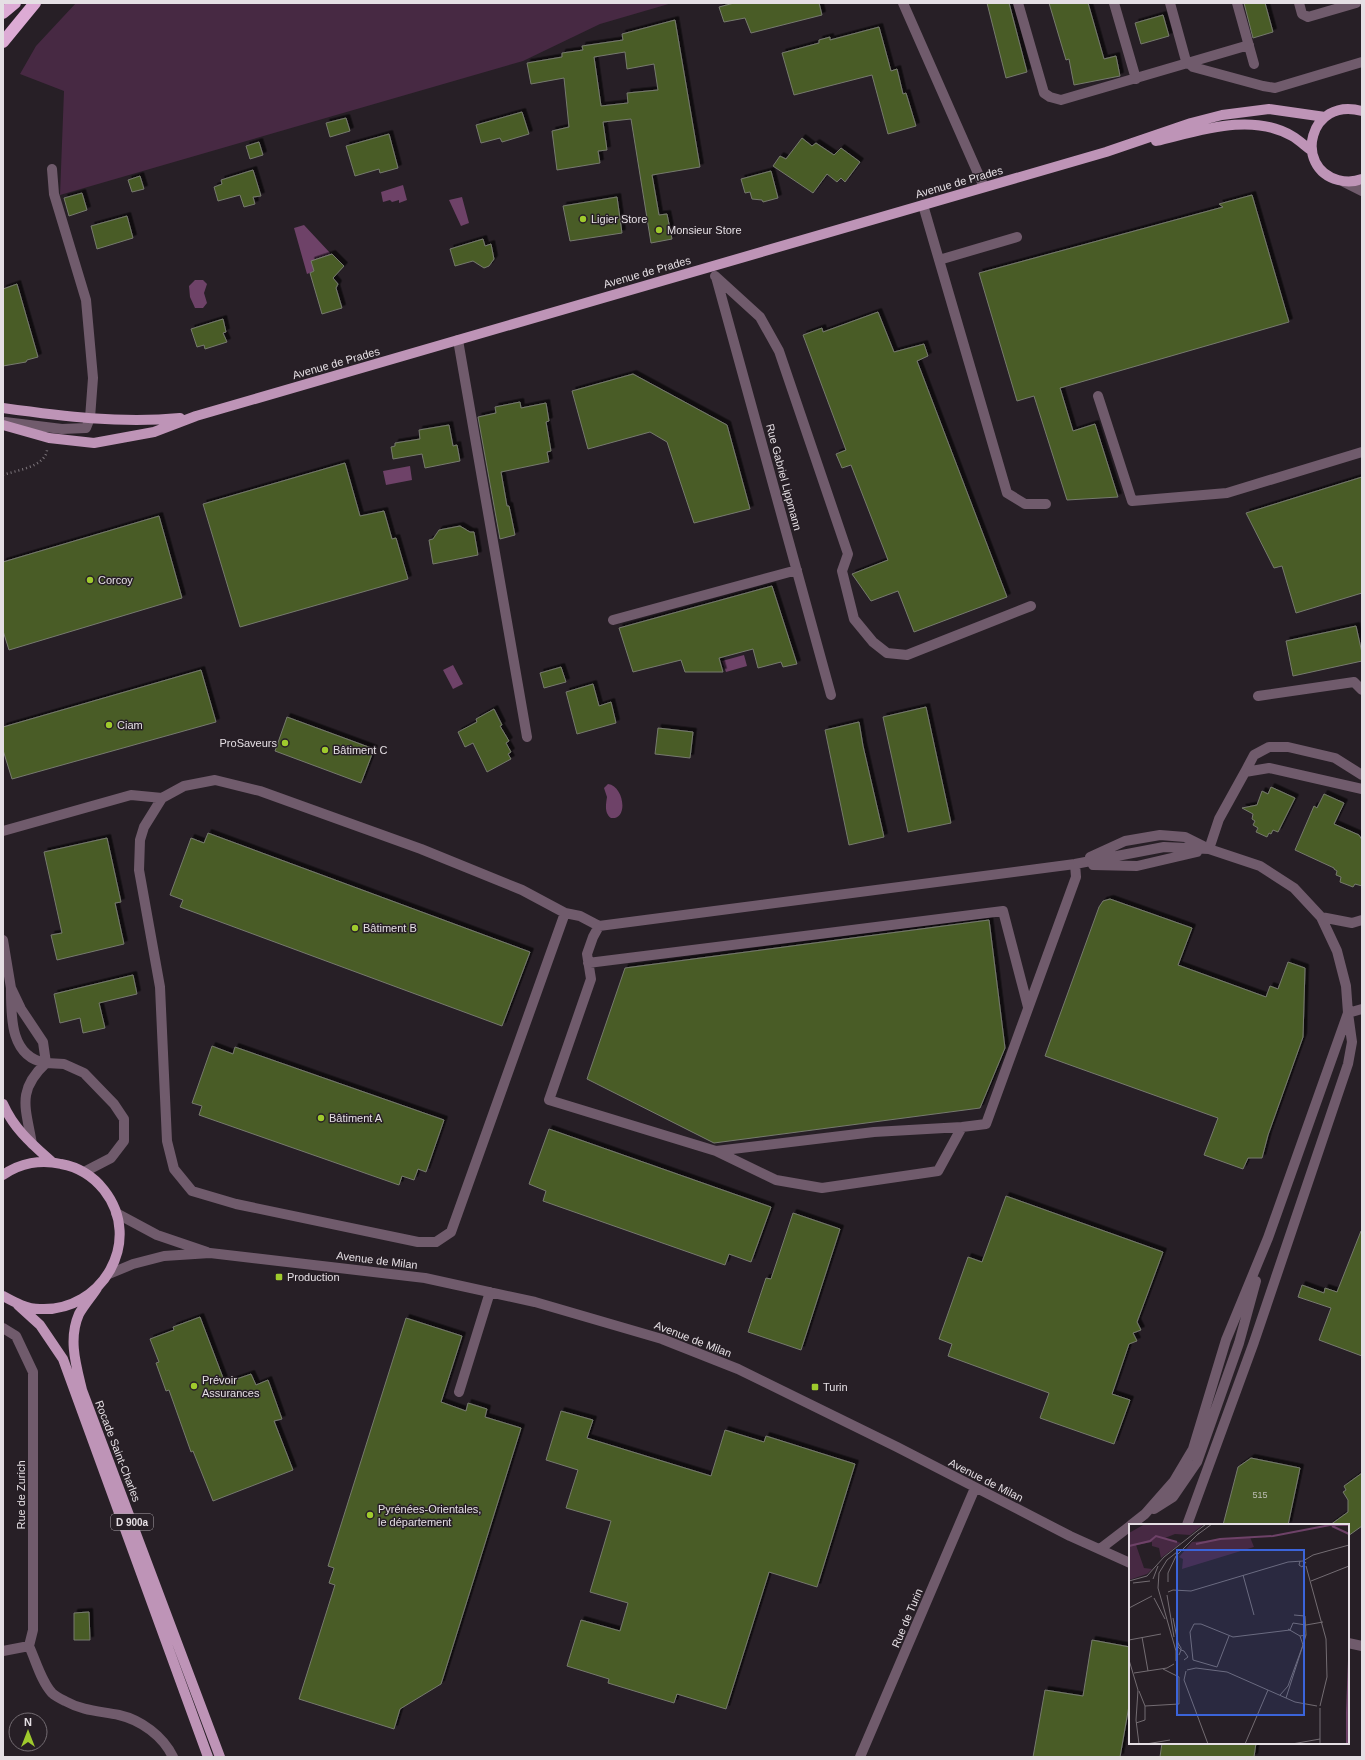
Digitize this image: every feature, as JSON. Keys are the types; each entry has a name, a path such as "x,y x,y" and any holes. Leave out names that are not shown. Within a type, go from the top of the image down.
{"highway":[{"path":"3,13 15,3"},
{"path":"3,42 35,3"}],"main road":[{"path":"1359,107 1344,108 1325,116 1317,126 1312,138 1312,151 1316,162 1323,172 1333,178 1344,182 1362,179"},
{"name":"Avenue de Prades","path":"3,424 49,438 94,443 154,432 196,416 458,340 714,271 923,205 1106,152 1191,123 1222,116 1270,109 1325,116"},
{"name":"Avenue de Prades","path":"1106,152 1228,125 1248,125 1269,128 1292,136 1312,151"},
{"name":"Avenue de Prades","path":"3,408 90,418 149,421 196,416"},
{"path":"3,1104 10,1120 32,1144 52,1162"},
{"path":"3,1175 11,1170 31,1163 52,1162 69,1165 84,1172 98,1183 109,1197 116,1213 120,1234 117,1255 109,1274 97,1288 80,1301 60,1308 39,1309 18,1305 3,1296"},
{"name":"Rocade Saint-Charles","path":"97,1288 80,1314 74,1334 74,1356 82,1390 220,1757"},
{"name":"Rocade Saint-Charles","path":"18,1305 40,1326 62,1359 208,1757"}],"street":[{"path":"903,3 984,187"},
{"path":"1018,3 1044,94 1061,100 1073,98 1249,45"},
{"path":"1114,3 1136,79"},
{"path":"1170,3 1186,61 1193,67 1262,86 1276,88 1362,62"},
{"path":"1238,3 1254,64"},
{"path":"1299,3 1302,14 1308,17 1356,3"},
{"path":"3,424 62,429 86,428 90,418 93,378 86,300 54,194 52,169"},
{"path":"1344,182 1362,192"},
{"path":"923,205 1007,493 1025,504 1046,504"},
{"path":"939,260 1016,237"},
{"path":"714,271 760,317 779,351 848,554 842,571 854,619 873,642 887,653 907,655 1031,606"},
{"name":"Rue Gabriel Lippmann","path":"714,271 831,695"},
{"path":"458,340 527,738"},
{"path":"1098,396 1132,501 1227,493 1362,452"},
{"path":"613,620 797,570"},
{"path":"1258,696 1354,682 1362,690"},
{"path":"1209,849 1219,819 1254,755 1269,747 1288,747 1336,758 1362,775"},
{"path":"1245,772 1269,768 1362,789"},
{"path":"565,913 451,1232 436,1242 418,1242 236,1204 192,1191 174,1169 167,1141 160,987 139,870 140,840 144,827 162,798 184,786 215,780 260,791 421,849 522,890 565,913 580,916 599,926 1075,864 1136,866 1209,849"},
{"path":"3,831 131,795 162,798"},
{"path":"1075,864 1125,841 1160,834 1185,837 1209,849 1260,866 1294,888 1321,917 1337,951 1346,986 1352,1042 1348,1064 1254,1342 1187,1524"},
{"path":"716,1151 874,1132 962,1127 986,1124 1076,877 1075,864"},
{"path":"588,963 1003,911 1028,1007"},
{"path":"1321,917 1352,923 1362,920"},
{"path":"599,926 587,954 591,979 549,1100 716,1151 776,1180 822,1188 938,1171 962,1127"},
{"path":"3,940 11,988 11,1021 16,1038 22,1050 37,1062 64,1064 84,1073 114,1104 124,1119 124,1141 111,1158 84,1172"},
{"path":"11,988 21,1009 43,1042 46,1063"},
{"path":"1348,1013 1362,1009"},
{"path":"1131,1524 1145,1514 1174,1481 1193,1449 1226,1340 1268,1238 1348,1013"},
{"path":"32,1144 25,1106 26,1091 35,1074 46,1063"},
{"name":"Avenue de Milan","path":"116,1213 157,1235 210,1253"},
{"name":"Avenue de Milan","path":"109,1274 133,1264 164,1256 210,1253 425,1278 534,1302 662,1339 731,1366 842,1420 975,1488 1129,1563"},
{"path":"459,1392 490,1292"},
{"name":"Rue de Zurich","path":"3,1328 16,1336 33,1372 33,1630 29,1646"},
{"name":"Rue de Turin","path":"860,1757 975,1488"},
{"path":"1100,1549 1129,1526"},
{"path":"1349,1643 1362,1646"},
{"path":"3,1651 29,1646 44,1680 53,1694 74,1706 98,1713 119,1715 140,1723 155,1733 168,1747 173,1757"}],"path":[{"path":"3,475 40,463 46,455 49,438"}],"shaded area":[{"path":"76,3 672,3 600,24 523,61 60,195 64,91 20,74 36,46"},
{"path":"403,185 407,200 399,203 399,200 383,202 381,192"},
{"path":"462,197 469,223 461,226 449,200"},
{"path":"304,225 331,254 314,271 307,274 294,228"},
{"path":"195,280 203,280 207,284 204,293 207,303 203,308 195,308 190,297 189,286"},
{"path":"410,466 412,480 386,485 383,471"},
{"path":"744,655 747,666 726,672 722,661"},
{"path":"453,665 463,684 453,689 443,670"},
{"path":"608,784 618,790 621,796 622,809 617,817 611,818 606,811 607,797 604,788"}],"building":[{"path":"734,3 819,3 822,15 751,33 745,18 724,22 719,7"},
{"path":"987,3 1009,3 1027,72 1006,78"},
{"path":"1049,3 1088,3 1104,59 1116,56 1120,76 1074,85 1069,59 1066,60"},
{"path":"1244,3 1265,3 1273,32 1253,38"},
{"path":"1163,15 1169,36 1141,44 1135,23"},
{"path":"675,20 700,167 652,175 659,215 667,214 672,239 651,243 631,119 603,122 607,150 598,151 600,163 557,170 552,131 569,127 564,78 531,84 527,63 562,57 562,53 583,50 582,46 623,40 622,34","holes":["625,52 627,69 654,64 658,90 627,93 628,103 601,106 594,57"]},
{"path":"879,27 891,71 897,69 903,94 906,93 916,126 888,134 872,75 794,95 782,53 819,43 819,40 830,37 830,40"},
{"path":"522,112 529,134 502,142 500,138 481,143 476,125"},
{"path":"346,118 350,131 330,137 326,123"},
{"path":"389,134 398,168 380,173 379,169 355,176 346,146"},
{"path":"802,138 812,146 816,143 834,155 841,148 860,162 845,182 841,178 837,182 827,174 813,193 773,166 780,156 786,159"},
{"path":"259,142 263,155 250,159 246,146"},
{"path":"253,170 261,196 253,197 255,204 244,207 240,195 218,201 214,187 222,184 221,180"},
{"path":"771,171 778,198 763,202 762,200 752,199 750,192 745,193 741,179"},
{"path":"140,176 144,189 132,192 128,180"},
{"path":"82,193 87,210 69,216 64,198"},
{"path":"1252,195 1289,322 1060,388 1073,431 1095,424 1118,497 1067,500 1034,396 1017,401 979,273 1223,207 1219,204"},
{"path":"617,197 622,233 570,241 563,206"},
{"path":"127,216 133,238 97,249 91,226"},
{"path":"483,239 485,246 491,244 494,259 489,266 484,268 473,261 455,266 450,249"},
{"path":"332,254 344,266 333,278 338,284 336,288 342,308 322,314 310,273 314,271 311,261"},
{"path":"17,284 38,357 27,360 26,362 3,366 3,289"},
{"path":"878,312 894,352 924,344 928,356 917,361 1007,597 914,632 898,591 871,601 852,574 888,560 851,465 842,468 836,454 846,450 803,335 822,328 823,332"},
{"path":"223,319 226,332 223,333 227,342 205,349 204,345 197,347 191,329"},
{"path":"633,374 727,425 750,509 694,523 667,442 650,432 588,449 572,391"},
{"path":"520,402 521,408 546,403 549,421 546,422 551,451 547,452 549,462 501,472 507,506 509,506 515,535 500,539 478,417 496,413 495,407"},
{"path":"449,425 453,446 457,445 460,461 425,468 422,454 393,459 391,447 395,446 395,443 420,439 419,430"},
{"path":"345,463 360,516 384,511 392,539 396,538 408,579 240,627 203,504"},
{"path":"1362,477 1362,593 1296,613 1282,566 1274,568 1246,513"},
{"name":"Corcoy","path":"159,516 182,598 9,650 3,631 3,562"},
{"path":"460,526 470,532 474,532 478,555 433,564 429,540 433,539 439,530"},
{"path":"772,586 797,664 783,667 781,662 758,668 753,649 719,658 723,672 685,672 681,660 633,672 619,628"},
{"path":"1356,626 1362,653 1362,661 1293,676 1286,641"},
{"path":"561,667 566,682 544,688 540,673"},
{"name":"Ciam","path":"201,670 216,722 12,779 3,750 3,727"},
{"path":"593,684 599,706 611,702 616,723 577,734 566,692"},
{"path":"926,707 951,823 908,832 883,717"},
{"path":"494,709 502,725 500,726 509,741 506,743 511,752 508,754 511,759 487,772 473,743 465,747 458,732 477,722 476,719"},
{"name":"Bâtiment C","path":"287,717 374,749 361,783 275,751"},
{"path":"859,722 884,837 849,845 825,730"},
{"path":"658,728 693,732 690,758 655,754"},
{"path":"1271,787 1295,798 1278,832 1273,830 1267,837 1256,832 1258,828 1253,825 1255,821 1252,819 1253,814 1242,808 1257,805 1262,791 1268,794"},
{"path":"1324,794 1344,803 1334,824 1359,835 1362,840 1362,886 1355,884 1353,887 1340,882 1341,877 1336,875 1337,871 1334,868 1295,850 1314,806 1317,808"},
{"name":"Bâtiment B","path":"208,833 530,952 502,1026 180,907 183,900 170,895 191,838 204,843"},
{"path":"107,838 121,902 115,903 124,944 57,960 51,935 62,933 44,852"},
{"path":"1110,899 1192,928 1178,965 1266,997 1270,986 1278,989 1288,962 1305,968 1303,1037 1268,1135 1262,1158 1248,1158 1243,1169 1204,1155 1218,1118 1045,1056 1099,907 1103,901"},
{"path":"989,920 1005,1048 980,1108 714,1143 587,1079 625,968"},
{"path":"133,975 137,994 99,1003 105,1028 83,1033 80,1018 60,1023 54,994"},
{"name":"Bâtiment A","path":"212,1046 233,1054 235,1047 444,1120 426,1172 418,1169 414,1180 402,1176 399,1185 199,1115 202,1106 192,1103"},
{"path":"549,1129 771,1207 751,1262 729,1254 725,1265 543,1201 546,1191 529,1184"},
{"path":"1006,1196 1163,1252 1137,1322 1141,1330 1133,1333 1137,1341 1129,1344 1112,1394 1130,1400 1114,1444 1040,1418 1049,1393 948,1356 952,1344 939,1339 968,1257 982,1262"},
{"path":"793,1213 840,1229 801,1350 748,1332 766,1278 771,1279"},
{"path":"1361,1231 1362,1356 1319,1340 1331,1308 1298,1297 1302,1285 1324,1293 1325,1288 1337,1292"},
{"path":"200,1317 225,1383 251,1374 256,1385 268,1380 282,1419 274,1421 293,1470 213,1501 193,1451 191,1452 169,1390 166,1391 156,1363 159,1362 150,1339 174,1330 173,1327"},
{"path":"406,1318 462,1336 441,1402 466,1411 468,1403 487,1409 485,1417 521,1428 441,1684 400,1709 394,1729 299,1699 335,1585 329,1583 334,1568 328,1566"},
{"path":"561,1411 593,1420 587,1438 711,1476 725,1430 764,1442 766,1436 855,1464 817,1587 769,1572 726,1709 677,1694 674,1703 608,1683 609,1679 567,1666 581,1620 620,1631 628,1603 590,1592 611,1521 566,1508 578,1470 546,1460"},
{"path":"1251,1458 1300,1468 1288,1524 1223,1524 1238,1467"},
{"path":"1362,1473 1362,1526 1349,1535 1349,1524 1331,1524 1348,1512 1348,1500 1343,1492 1346,1490 1344,1486"},
{"path":"89,1612 90,1640 74,1640 74,1613"},
{"path":"1092,1640 1129,1647 1129,1706 1120,1757 1033,1757 1045,1690 1083,1696"},
{"path":"1162,1744 1256,1744 1254,1757 1160,1757"}],"place":[{"name":"Ligier Store","path":"583,219"},
{"name":"Monsieur Store","path":"659,230"},
{"name":"Corcoy","path":"90,580"},
{"name":"Ciam","path":"109,725"},
{"name":"ProSaveurs","path":"285,743"},
{"name":"Bâtiment C","path":"325,750"},
{"name":"Bâtiment B","path":"355,928"},
{"name":"Bâtiment A","path":"321,1118"},
{"name":"Production","path":"279,1277"},
{"name":"Prévoir Assurances","path":"194,1386"},
{"name":"Turin","path":"815,1387"},
{"name":"Pyrénées-Orientales, le département","path":"370,1515"}]}
